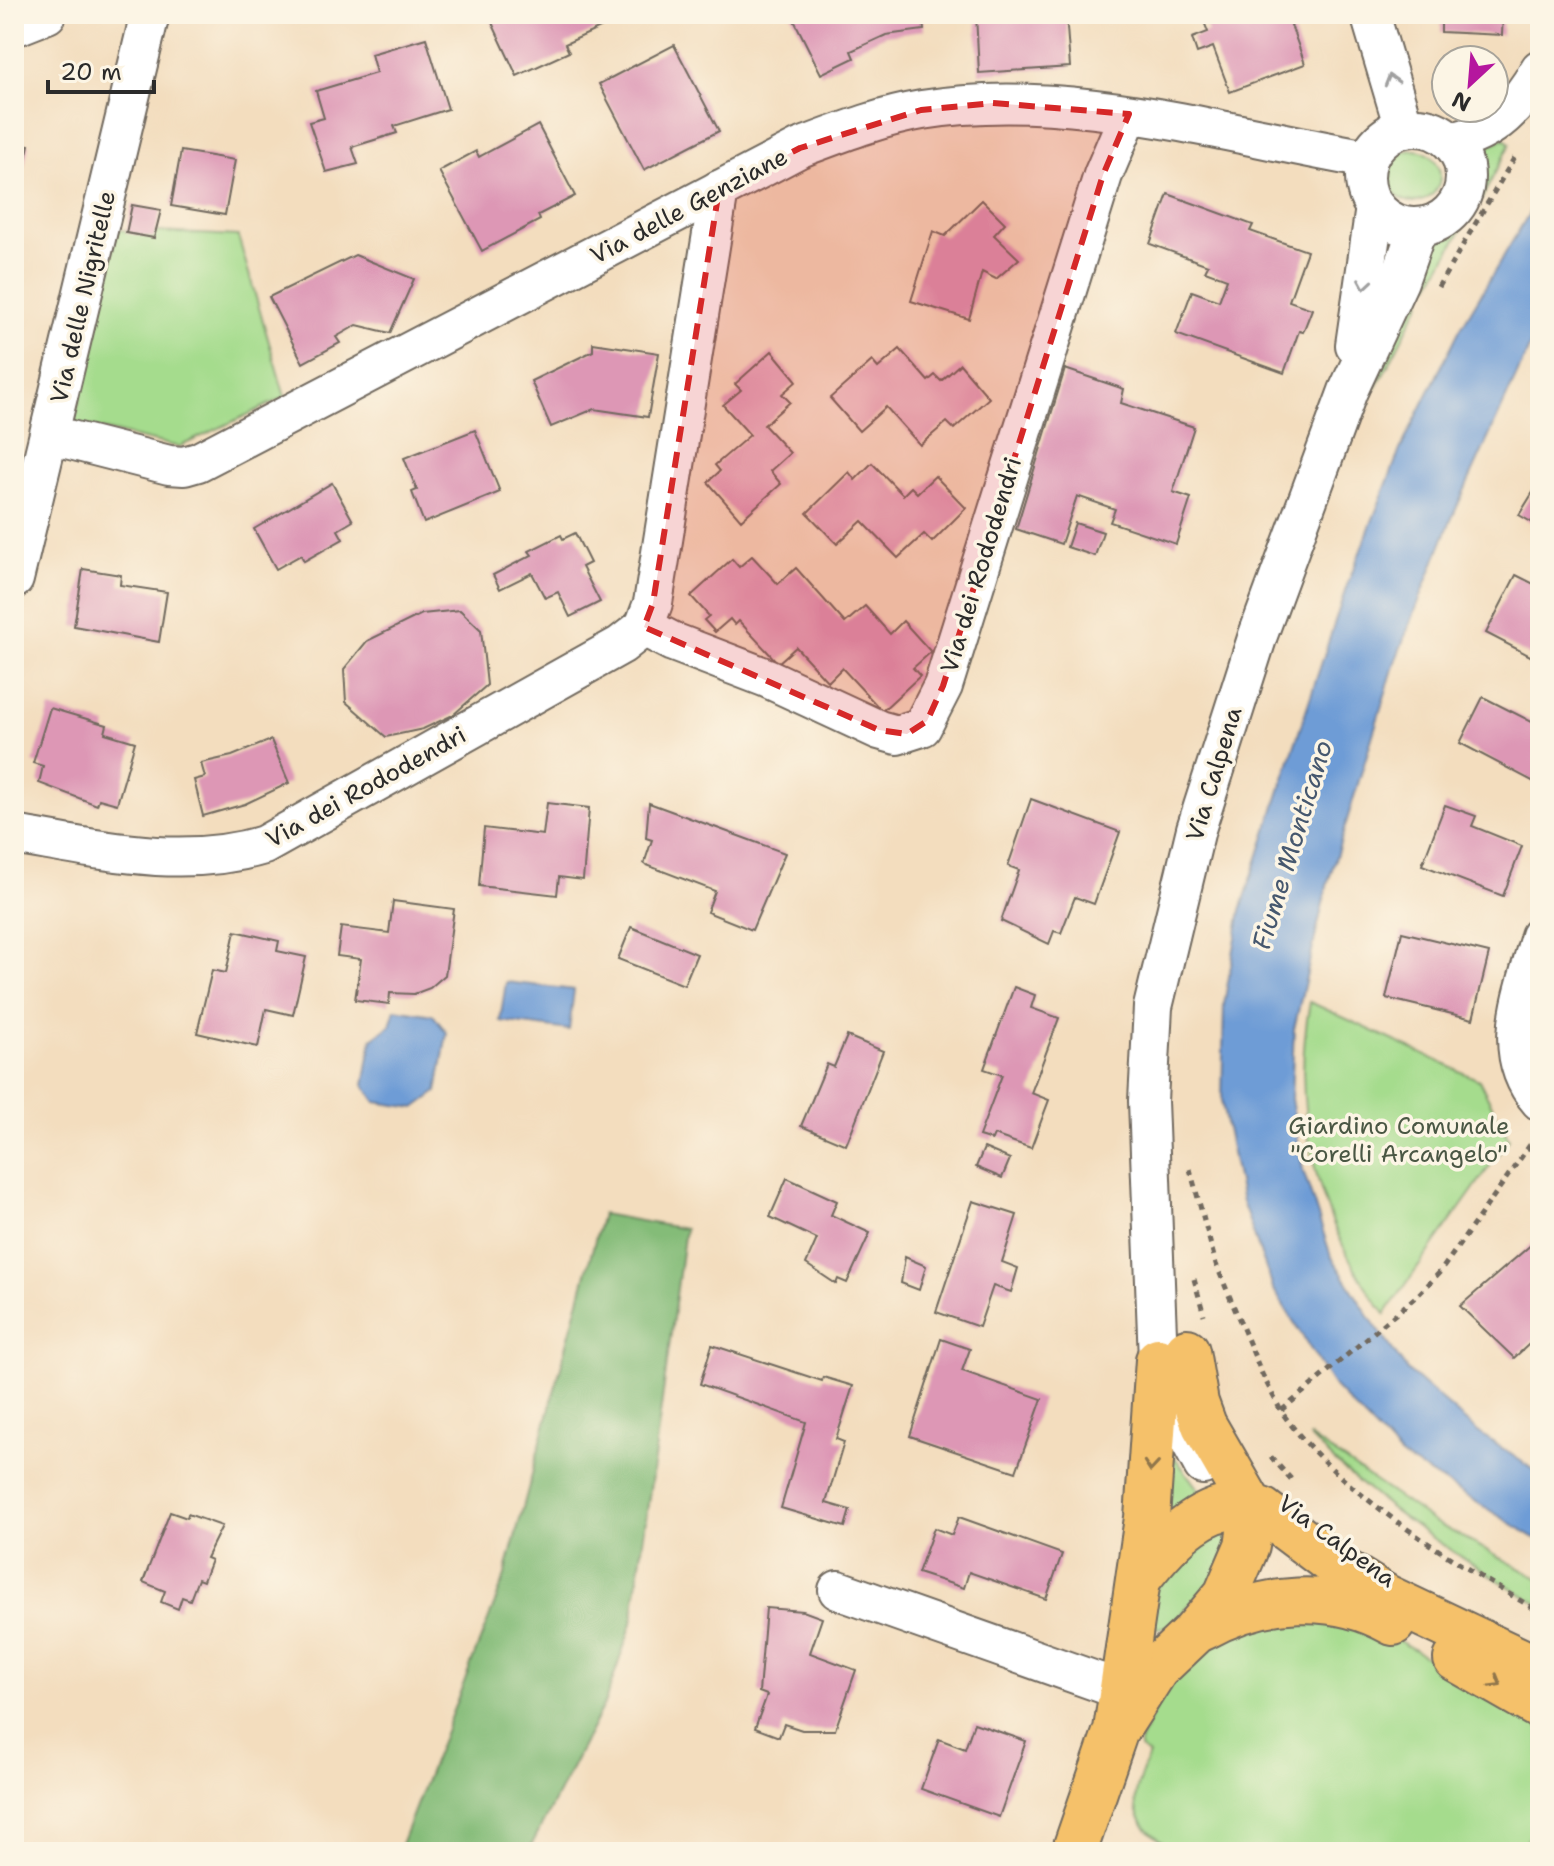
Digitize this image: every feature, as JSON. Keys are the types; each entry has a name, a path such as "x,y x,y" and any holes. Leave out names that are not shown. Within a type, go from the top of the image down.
{"main road":[{"path":"1119,1710 1194,1633 1226,1595 1239,1570 1242,1512 1238,1481 1204,1425 1183,1344"},
{"path":"1074,1852 1119,1710 1139,1578 1183,1344"},
{"path":"1139,1578 1177,1535 1242,1512 1262,1510 1339,1568 1386,1597 1540,1670"},
{"path":"1194,1633 1252,1605 1321,1601 1380,1616 1540,1707"}],"street":[{"path":"14,27 47,14"},
{"name":"Via delle Nigritelle","path":"14,579 150,14"},
{"path":"1370,14 1404,128"},
{"path":"1452,142 1485,132 1502,120 1519,103 1540,69"},
{"name":"Via delle Genziane","path":"51,435 169,465 184,466 198,462 800,148 860,126 921,110 993,103 1058,105 1129,114 1368,159"},
{"name":"Via dei Rododendri","path":"14,835 133,855 188,859 233,854 264,845 621,645 644,627 664,638 780,683 879,730 897,735 922,727 943,686 1103,175 1129,114"},
{"path":"1421,127 1438,132 1452,142 1461,156 1464,188 1448,215 1418,227 1387,219 1375,207 1367,192 1365,175 1368,159 1383,139 1404,128 1421,127"},
{"path":"644,627 653,603 719,190"},
{"name":"Via Calpena","path":"1348,391 1375,207"},
{"name":"Via Calpena","path":"1418,227 1399,281 1348,391 1258,635 1174,909 1153,1007 1148,1101 1149,1171 1183,1344 1203,1392 1234,1449 1262,1485 1290,1512 1431,1606 1540,1670"},
{"path":"1540,936 1521,1007 1515,1048 1518,1066 1540,1101"},
{"name":"Via Calpena","path":"1149,1171 1183,1344"},
{"path":"1242,1512 1322,1581 1380,1616"},
{"path":"838,1590 1119,1710"}],"path":[{"path":"1432,298 1522,144"},
{"path":"1281,1411 1396,1314 1440,1272 1540,1131"},
{"path":"1188,1161 1216,1264 1262,1374 1281,1411 1304,1440 1356,1488 1471,1572 1540,1612"},
{"path":"1163,1240 1193,1277 1183,1344"},
{"path":"1268,1454 1297,1485"}],"highlighted area":[{"path":"993,103 1129,114 1103,175 943,686 927,721 907,734 879,730 644,627 653,603 719,190 800,148 921,110"}],"green space":[{"path":"1504,138 1510,144 1479,204 1476,202 1482,175 1478,151"},
{"path":"1414,150 1433,157 1440,176 1433,195 1414,202 1395,195 1388,176 1395,157"},
{"path":"1463,227 1430,285 1414,277 1438,241"},
{"path":"117,230 238,236 285,397 179,447 74,423"},
{"path":"1406,295 1421,302 1376,389"},
{"name":"Giardino Comunale \"Corelli Arcangelo\"","path":"1310,1002 1479,1080 1509,1139 1385,1314 1342,1243 1314,1166 1303,1084 1304,1043"},
{"path":"602,1214 685,1229 632,1623 605,1702 528,1852 398,1852 503,1582"},
{"path":"1309,1436 1434,1522 1540,1579 1540,1605 1418,1528 1362,1485"},
{"path":"1173,1455 1203,1496 1173,1516 1164,1513"},
{"path":"1226,1529 1229,1532 1220,1573 1170,1626 1152,1629 1154,1592 1191,1545"},
{"path":"1280,1613 1385,1633 1540,1722 1540,1822 1519,1852 1176,1852 1149,1830 1141,1821 1135,1800 1149,1755 1140,1749 1140,1742 1162,1693 1215,1639"}],"water":[{"name":"Fiume Monticano","path":"1540,195 1540,324 1451,520 1395,662 1327,886 1294,1029 1291,1099 1303,1170 1331,1256 1407,1370 1478,1432 1540,1474 1540,1541 1401,1456 1334,1387 1273,1288 1242,1202 1222,1104 1224,1004 1241,910 1346,588 1400,450 1459,331"},
{"path":"506,982 574,990 569,1030 500,1021"},
{"path":"395,1009 433,1015 447,1033 437,1092 415,1108 376,1102 364,1085 372,1039 390,1026"}],"building":[{"path":"488,14 618,14 620,19 565,44 569,52 517,76"},
{"path":"791,14 922,14 924,30 886,35 851,51 854,58 821,74"},
{"path":"976,14 1066,14 1070,67 979,73"},
{"path":"1201,14 1287,14 1305,64 1230,92 1213,47 1197,53 1192,38 1208,32"},
{"path":"1441,14 1503,14 1502,35 1441,32"},
{"path":"426,38 448,109 394,126 397,133 352,147 358,164 326,172 309,122 324,118 316,91 376,73 371,54"},
{"path":"674,45 719,131 644,170 599,84"},
{"path":"538,125 575,196 538,215 540,220 482,251 439,171 476,151 479,157"},
{"path":"14,142 29,145 15,206 14,206"},
{"path":"181,151 235,160 225,215 171,206"},
{"path":"1168,194 1253,225 1250,231 1307,251 1289,301 1312,309 1303,332 1299,331 1284,373 1176,334 1192,291 1219,301 1227,279 1205,271 1208,265 1150,244"},
{"path":"982,200 1005,223 994,235 1019,259 996,279 982,272 969,319 911,301 933,231 945,236"},
{"path":"132,205 161,210 154,238 126,233"},
{"path":"355,255 414,279 390,333 357,325 336,337 340,343 303,363 269,297"},
{"path":"593,343 659,353 648,417 594,409 551,427 531,381 593,351"},
{"path":"900,349 928,381 935,375 941,381 960,364 989,398 954,429 947,422 920,445 886,407 859,431 830,398 872,361 878,368"},
{"path":"772,351 797,381 782,394 790,402 764,425 790,453 770,471 781,484 741,520 708,482 720,471 715,465 750,435 723,405 741,390 735,384"},
{"path":"1065,369 1124,389 1121,403 1194,427 1173,492 1191,498 1176,544 1110,522 1115,509 1077,496 1061,544 1016,529"},
{"path":"475,430 500,492 424,523 412,492 417,490 404,458"},
{"path":"872,463 903,495 911,487 917,493 935,476 966,508 932,542 924,534 898,558 862,521 837,544 807,513 849,472 855,480"},
{"path":"1540,481 1540,527 1519,515"},
{"path":"332,483 353,521 338,530 343,539 304,561 301,555 276,569 254,529"},
{"path":"1075,523 1103,532 1095,556 1067,547"},
{"path":"575,533 590,563 582,567 600,602 570,617 558,592 545,598 532,573 500,589 493,575 532,555 529,551 561,535 563,539"},
{"path":"752,556 778,584 796,568 845,623 865,606 890,634 903,621 931,652 913,668 920,676 882,711 842,668 828,682 796,647 778,663 739,621 735,625 730,619 715,632 704,620 709,616 691,596 732,559 739,567"},
{"path":"83,569 121,575 120,585 167,592 159,642 74,626"},
{"path":"1516,575 1540,587 1540,661 1486,633"},
{"path":"460,610 481,630 487,685 453,715 423,729 386,737 346,702 344,669 367,641 422,614"},
{"path":"1483,697 1540,726 1540,785 1460,743"},
{"path":"50,708 107,725 105,733 135,742 117,804 99,799 97,805 39,783 43,766 33,763"},
{"path":"271,740 289,783 245,804 203,816 194,780 205,777 201,763 232,756"},
{"path":"1031,799 1120,832 1094,904 1075,897 1061,933 1054,931 1049,944 1001,921 1019,870 1008,866"},
{"path":"547,803 589,808 583,880 559,877 557,895 479,886 484,828 543,835"},
{"path":"649,803 785,853 752,930 707,912 715,891 644,864 652,840 646,838"},
{"path":"1445,805 1476,816 1472,826 1522,846 1503,896 1422,865"},
{"path":"393,901 454,909 445,975 430,988 414,994 390,993 389,1004 355,1000 361,959 337,956 341,927 389,933"},
{"path":"631,927 697,954 684,985 618,959"},
{"path":"235,931 279,941 277,951 306,957 293,1015 266,1009 258,1047 197,1033 212,970 226,973"},
{"path":"1402,932 1489,953 1473,1019 1386,998"},
{"path":"1014,987 1035,995 1031,1008 1059,1018 1031,1093 1049,1100 1031,1148 994,1135 992,1140 979,1136 1002,1075 984,1069"},
{"path":"847,1036 883,1051 846,1145 801,1126 827,1064 834,1067"},
{"path":"984,1148 1010,1159 1002,1178 976,1167"},
{"path":"787,1178 837,1201 831,1215 870,1233 847,1283 838,1279 836,1284 806,1264 817,1239 770,1217"},
{"path":"973,1201 1017,1215 1002,1262 1018,1268 1011,1292 993,1286 979,1327 936,1312"},
{"path":"1540,1237 1540,1334 1514,1358 1460,1306"},
{"path":"905,1257 926,1266 919,1290 901,1283"},
{"path":"941,1339 970,1349 962,1371 1042,1399 1016,1472 910,1436"},
{"path":"712,1345 822,1381 823,1377 853,1386 836,1439 844,1442 826,1503 850,1510 845,1527 781,1508 806,1422 700,1384"},
{"path":"170,1512 187,1518 188,1514 222,1526 206,1558 211,1560 203,1581 198,1579 190,1600 182,1597 178,1609 161,1602 165,1591 143,1582"},
{"path":"959,1517 1062,1554 1046,1599 969,1572 964,1588 918,1573 934,1528 952,1535"},
{"path":"766,1608 803,1611 822,1618 810,1653 856,1670 835,1730 802,1730 784,1724 779,1737 755,1728 767,1695 759,1692"},
{"path":"974,1723 1026,1741 999,1817 921,1789 939,1739 965,1749"}]}
